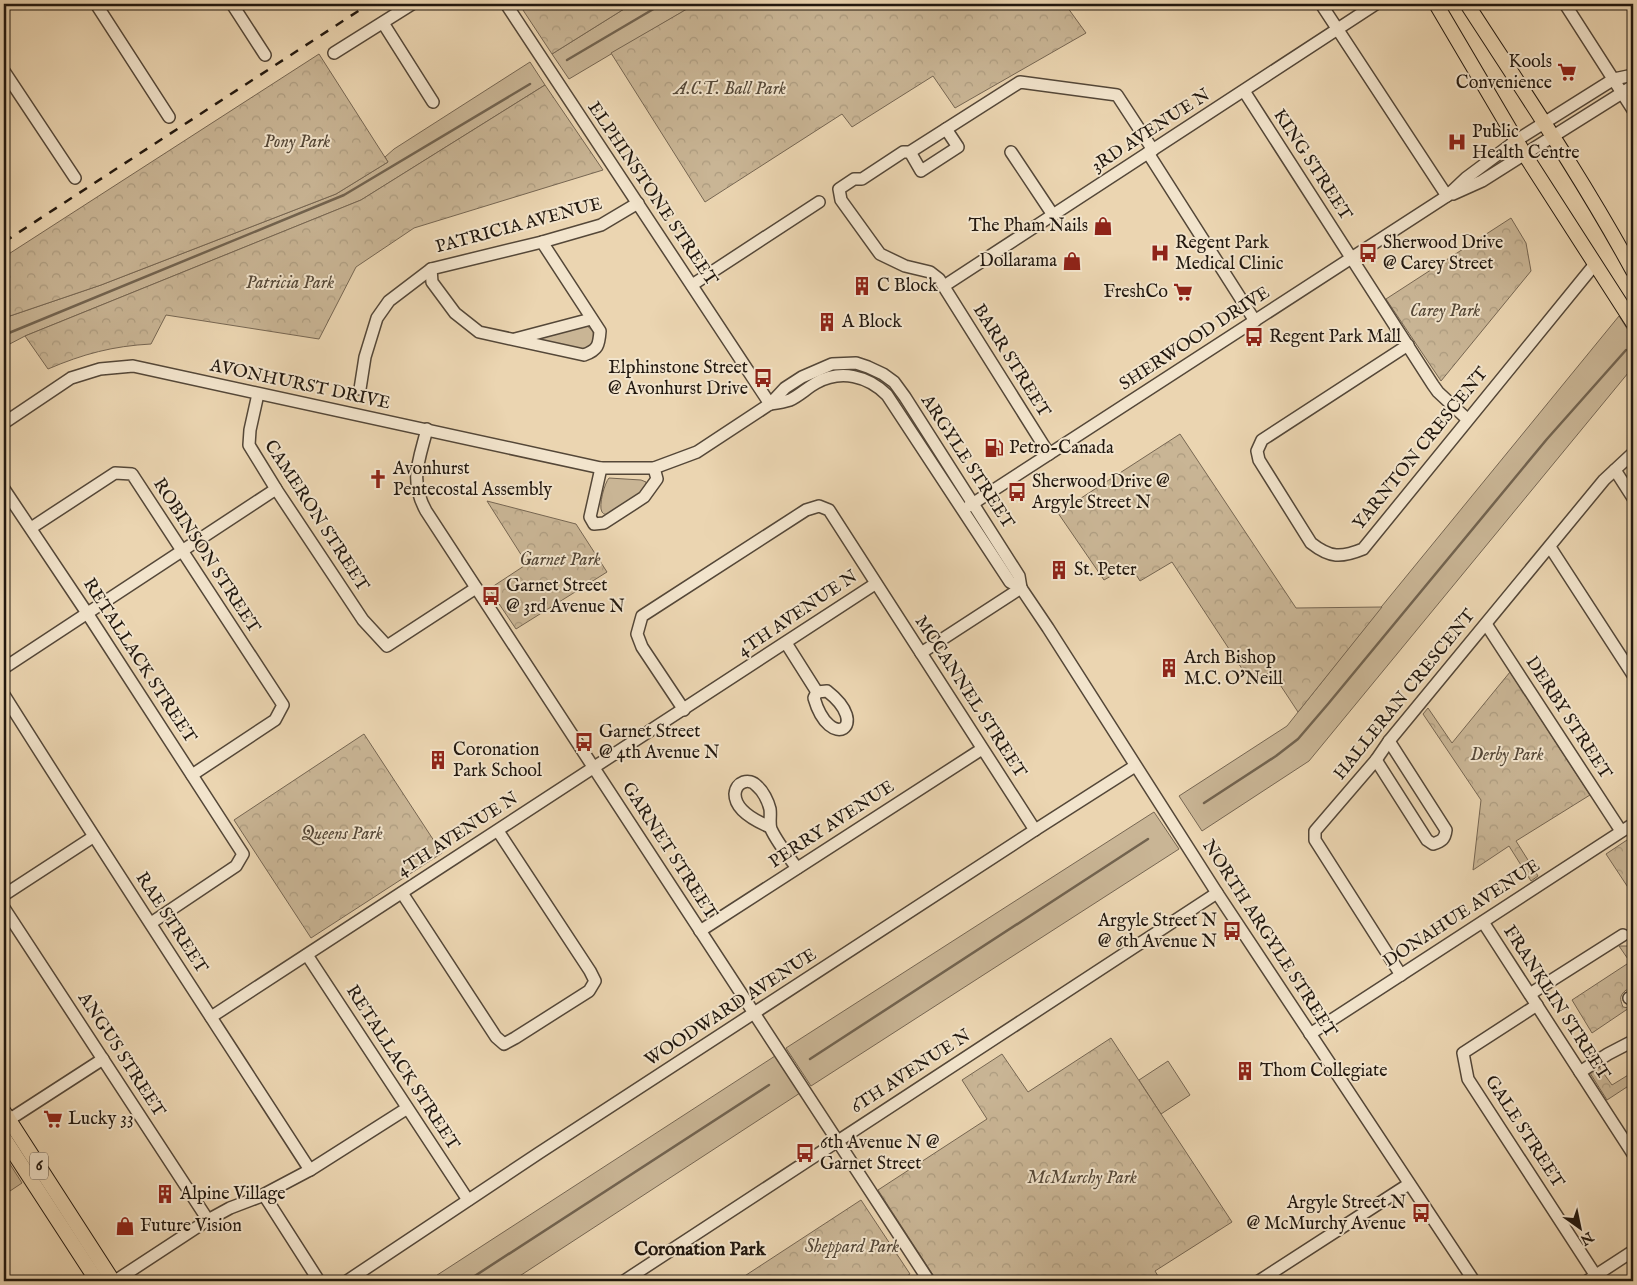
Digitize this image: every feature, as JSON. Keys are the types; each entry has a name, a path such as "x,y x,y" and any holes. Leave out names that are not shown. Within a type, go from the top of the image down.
{"main road":[{"path":"1436,4 1525,155 1633,324"},
{"path":"1467,4 1554,137 1610,228 1633,271"},
{"name":"6","path":"5,1118 114,1281"},
{"name":"6","path":"4,1138 97,1281"}],"street":[{"path":"96,4 169,116"},
{"path":"232,4 265,54"},
{"path":"334,53 412,4"},
{"name":"ELPHINSTONE STREET","path":"506,4 770,404"},
{"path":"1321,4 1447,196"},
{"name":"3RD AVENUE N","path":"944,286 1376,4"},
{"path":"1565,4 1633,110"},
{"path":"383,23 433,102"},
{"path":"4,71 75,178"},
{"name":"SHERWOOD DRIVE","path":"963,510 1447,196 1466,178 1517,140 1614,79 1633,75"},
{"path":"944,286 930,272 905,266 880,254 842,200 839,190 854,179 862,179 903,152 910,152 1020,82 1117,95 1255,321"},
{"name":"SHERWOOD DRIVE","path":"1447,196 1472,187 1633,86"},
{"name":"KING STREET","path":"1244,91 1438,392 1467,419"},
{"path":"910,152 921,171 958,147 946,129"},
{"path":"1011,152 1053,214"},
{"path":"692,285 819,202"},
{"name":"PATRICIA AVENUE","path":"360,389 365,357 377,318 389,301 431,269 542,242 601,225 638,203"},
{"path":"431,269 432,282 454,313 478,332 584,355 592,352 600,343 600,331 542,242"},
{"name":"YARNTON CRESCENT","path":"1408,345 1262,440 1257,451 1259,460 1311,543 1321,551 1336,556 1351,554 1362,549 1595,264"},
{"name":"BARR STREET","path":"944,286 1049,454"},
{"path":"511,340 591,319"},
{"name":"AVONHURST DRIVE","path":"4,423 71,378 100,369 132,366 601,468 654,468 697,452 770,404 785,388 823,366 856,362 868,367"},
{"name":"ARGYLE STREET","path":"868,367 894,382 974,503 1019,576 1021,588 1134,766"},
{"name":"AVONHURST DRIVE","path":"770,404 789,400 818,382 832,377 844,375 858,377"},
{"name":"ARGYLE STREET","path":"858,377 875,384 887,395 1010,582 1021,588"},
{"name":"CAMERON STREET","path":"258,394 250,430 249,446 363,620 387,646 476,588"},
{"name":"GARNET STREET","path":"427,430 416,480 419,498 929,1281"},
{"name":"HALLERAN CRESCENT","path":"1402,975 1315,840 1315,831 1376,760 1389,741 1550,547 1615,470 1633,453"},
{"path":"601,468 590,517 594,524 604,523 644,497 657,479 654,468"},
{"path":"1615,470 1633,498"},
{"name":"ROBINSON STREET","path":"31,528 115,473 132,474 283,705 275,720 192,776"},
{"name":"RETALLACK STREET","path":"4,489 242,854 236,866 151,923"},
{"path":"4,668 276,489"},
{"name":"MCCANNEL STREET","path":"684,710 642,647 637,634 642,616 806,510 819,506 828,510 1035,830"},
{"path":"1550,547 1633,675"},
{"name":"4TH AVENUE N","path":"211,1017 875,584"},
{"path":"921,653 1021,588"},
{"name":"DERBY STREET","path":"1486,624 1622,831"},
{"path":"786,643 817,692"},
{"name":"RAE STREET","path":"4,695 93,837 151,923 310,1170"},
{"path":"1376,760 1427,840 1434,844 1441,842 1446,830 1389,741"},
{"name":"PERRY AVENUE","path":"700,931 982,749"},
{"name":"WOODWARD AVENUE","path":"347,1281 468,1200 1134,766"},
{"name":"NORTH ARGYLE STREET","path":"1134,766 1474,1281"},
{"name":"DONAHUE AVENUE","path":"1310,1034 1633,824"},
{"path":"770,828 797,868"},
{"path":"402,893 496,1037 504,1044 589,991 595,980 498,830"},
{"path":"4,895 93,837"},
{"name":"6TH AVENUE N","path":"624,1281 1217,893"},
{"name":"ANGUS STREET","path":"4,908 208,1220"},
{"name":"FRANKLIN STREET","path":"1483,922 1580,1072 1629,1138 1633,1154"},
{"path":"1530,994 1623,935"},
{"name":"RETALLACK STREET","path":"307,955 406,1109 468,1200"},
{"name":"GALE STREET","path":"1537,1005 1464,1053 1468,1079 1592,1278"},
{"path":"1580,1072 1633,1041"},
{"path":"5,1118 103,1059"},
{"path":"114,1281 208,1220 310,1170 406,1109"},
{"path":"1260,1281 1409,1184"},
{"path":"264,1194 319,1281"},
{"path":"1592,1278 1633,1251"}],"green space":[{"path":"519,4 632,4 552,54"},
{"path":"632,4 1051,4 687,9 569,79 552,54"},
{"name":"A.C.T. Ball Park","path":"1065,4 1086,33 955,108 933,76 852,127 842,114 705,202 611,53 687,9"},
{"name":"Pony Park","path":"319,54 388,162 336,194 101,285 4,318 4,257"},
{"path":"530,62 545,85 361,200 25,336 4,347 4,318 101,285 336,194 388,162 385,157 394,149"},
{"name":"Patricia Park","path":"545,85 603,170 414,228 356,267 319,339 166,315 151,344 98,352 48,369 25,336 361,200"},
{"name":"Carey Park","path":"1511,218 1526,243 1531,271 1441,381 1386,299"},
{"path":"1619,316 1633,338 1633,367 1309,761 1202,831 1179,796 1287,726 1382,606"},
{"path":"586,325 593,331 593,336 592,344 586,349 564,347 540,341 539,339 539,336"},
{"path":"1180,434 1296,608 1382,607 1298,712 1271,671 1252,684 1172,562 1140,581 1130,565 1104,580 1058,513"},
{"path":"609,478 641,480 646,482 647,489 610,515 604,514 601,509 601,500"},
{"name":"Garnet Park","path":"487,501 576,524 607,572 516,629 489,589 527,564"},
{"name":"Derby Park","path":"1510,672 1590,795 1516,841 1538,876 1531,881 1509,846 1473,870 1481,800 1423,714 1428,708 1452,743"},
{"name":"Queens Park","path":"364,734 442,853 311,938 234,820"},
{"path":"1154,812 1179,849 811,1086 786,1048"},
{"path":"1633,836 1633,895 1606,854"},
{"path":"1633,940 1633,988 1626,990 1621,998 1623,1007 1629,1008 1592,1033 1572,1000 1630,962 1619,946 1629,946"},
{"name":"McMurchy Park","path":"1111,1038 1232,1222 1155,1271 1161,1281 937,1281 878,1190 987,1119 962,1080 1002,1054 1028,1092"},
{"path":"775,1056 800,1093 512,1281 428,1281"},
{"path":"1168,1061 1190,1095 1161,1114 1139,1080"},
{"path":"1599,1067 1612,1085 1633,1072 1633,1083 1607,1100 1590,1073"},
{"path":"4,1160 8,1161 22,1183 4,1195"},
{"name":"Sheppard Park","path":"861,1200 910,1274 898,1281 737,1281"}],"waterway":[{"path":"567,60 662,4"},
{"path":"4,335 344,195 530,84"},
{"path":"1204,803 1276,756 1298,739 1547,439 1626,350"},
{"path":"810,1059 1148,839"},
{"path":"467,1281 769,1085"}],"railway":[{"path":"4,242 369,4"}],"place":[{"name":"Kools Convenience","path":"1567,72"},
{"name":"Public Health Centre","path":"1457,142"},
{"name":"The Pham Nails","path":"1103,226"},
{"name":"Regent Park Medical Clinic","path":"1160,253"},
{"name":"Sherwood Drive @ Carey Street","path":"1368,253"},
{"name":"Dollarama","path":"1072,261"},
{"name":"C Block","path":"862,286"},
{"name":"FreshCo","path":"1183,292"},
{"name":"A Block","path":"827,322"},
{"name":"Regent Park Mall","path":"1254,337"},
{"name":"Elphinstone Street @ Avonhurst Drive","path":"763,378"},
{"name":"Petro-Canada","path":"994,448"},
{"name":"Avonhurst Pentecostal Assembly","path":"378,479"},
{"name":"Sherwood Drive @ Argyle Street N","path":"1017,492"},
{"name":"St. Peter","path":"1059,570"},
{"name":"Garnet Street @ 3rd Avenue N","path":"491,596"},
{"name":"Arch Bishop M.C. O'Neill","path":"1169,668"},
{"name":"Garnet Street @ 4th Avenue N","path":"584,742"},
{"name":"Coronation Park School","path":"438,760"},
{"name":"Argyle Street N @ 6th Avenue N","path":"1232,931"},
{"name":"Thom Collegiate","path":"1245,1071"},
{"name":"Lucky 33","path":"53,1119"},
{"name":"6th Avenue N @ Garnet Street","path":"805,1153"},
{"name":"Alpine Village","path":"165,1194"},
{"name":"Argyle Street N @ McMurchy Avenue","path":"1421,1213"},
{"name":"Future Vision","path":"125,1226"}],"district":[{"name":"Coronation Park","path":"700,1250"}]}
